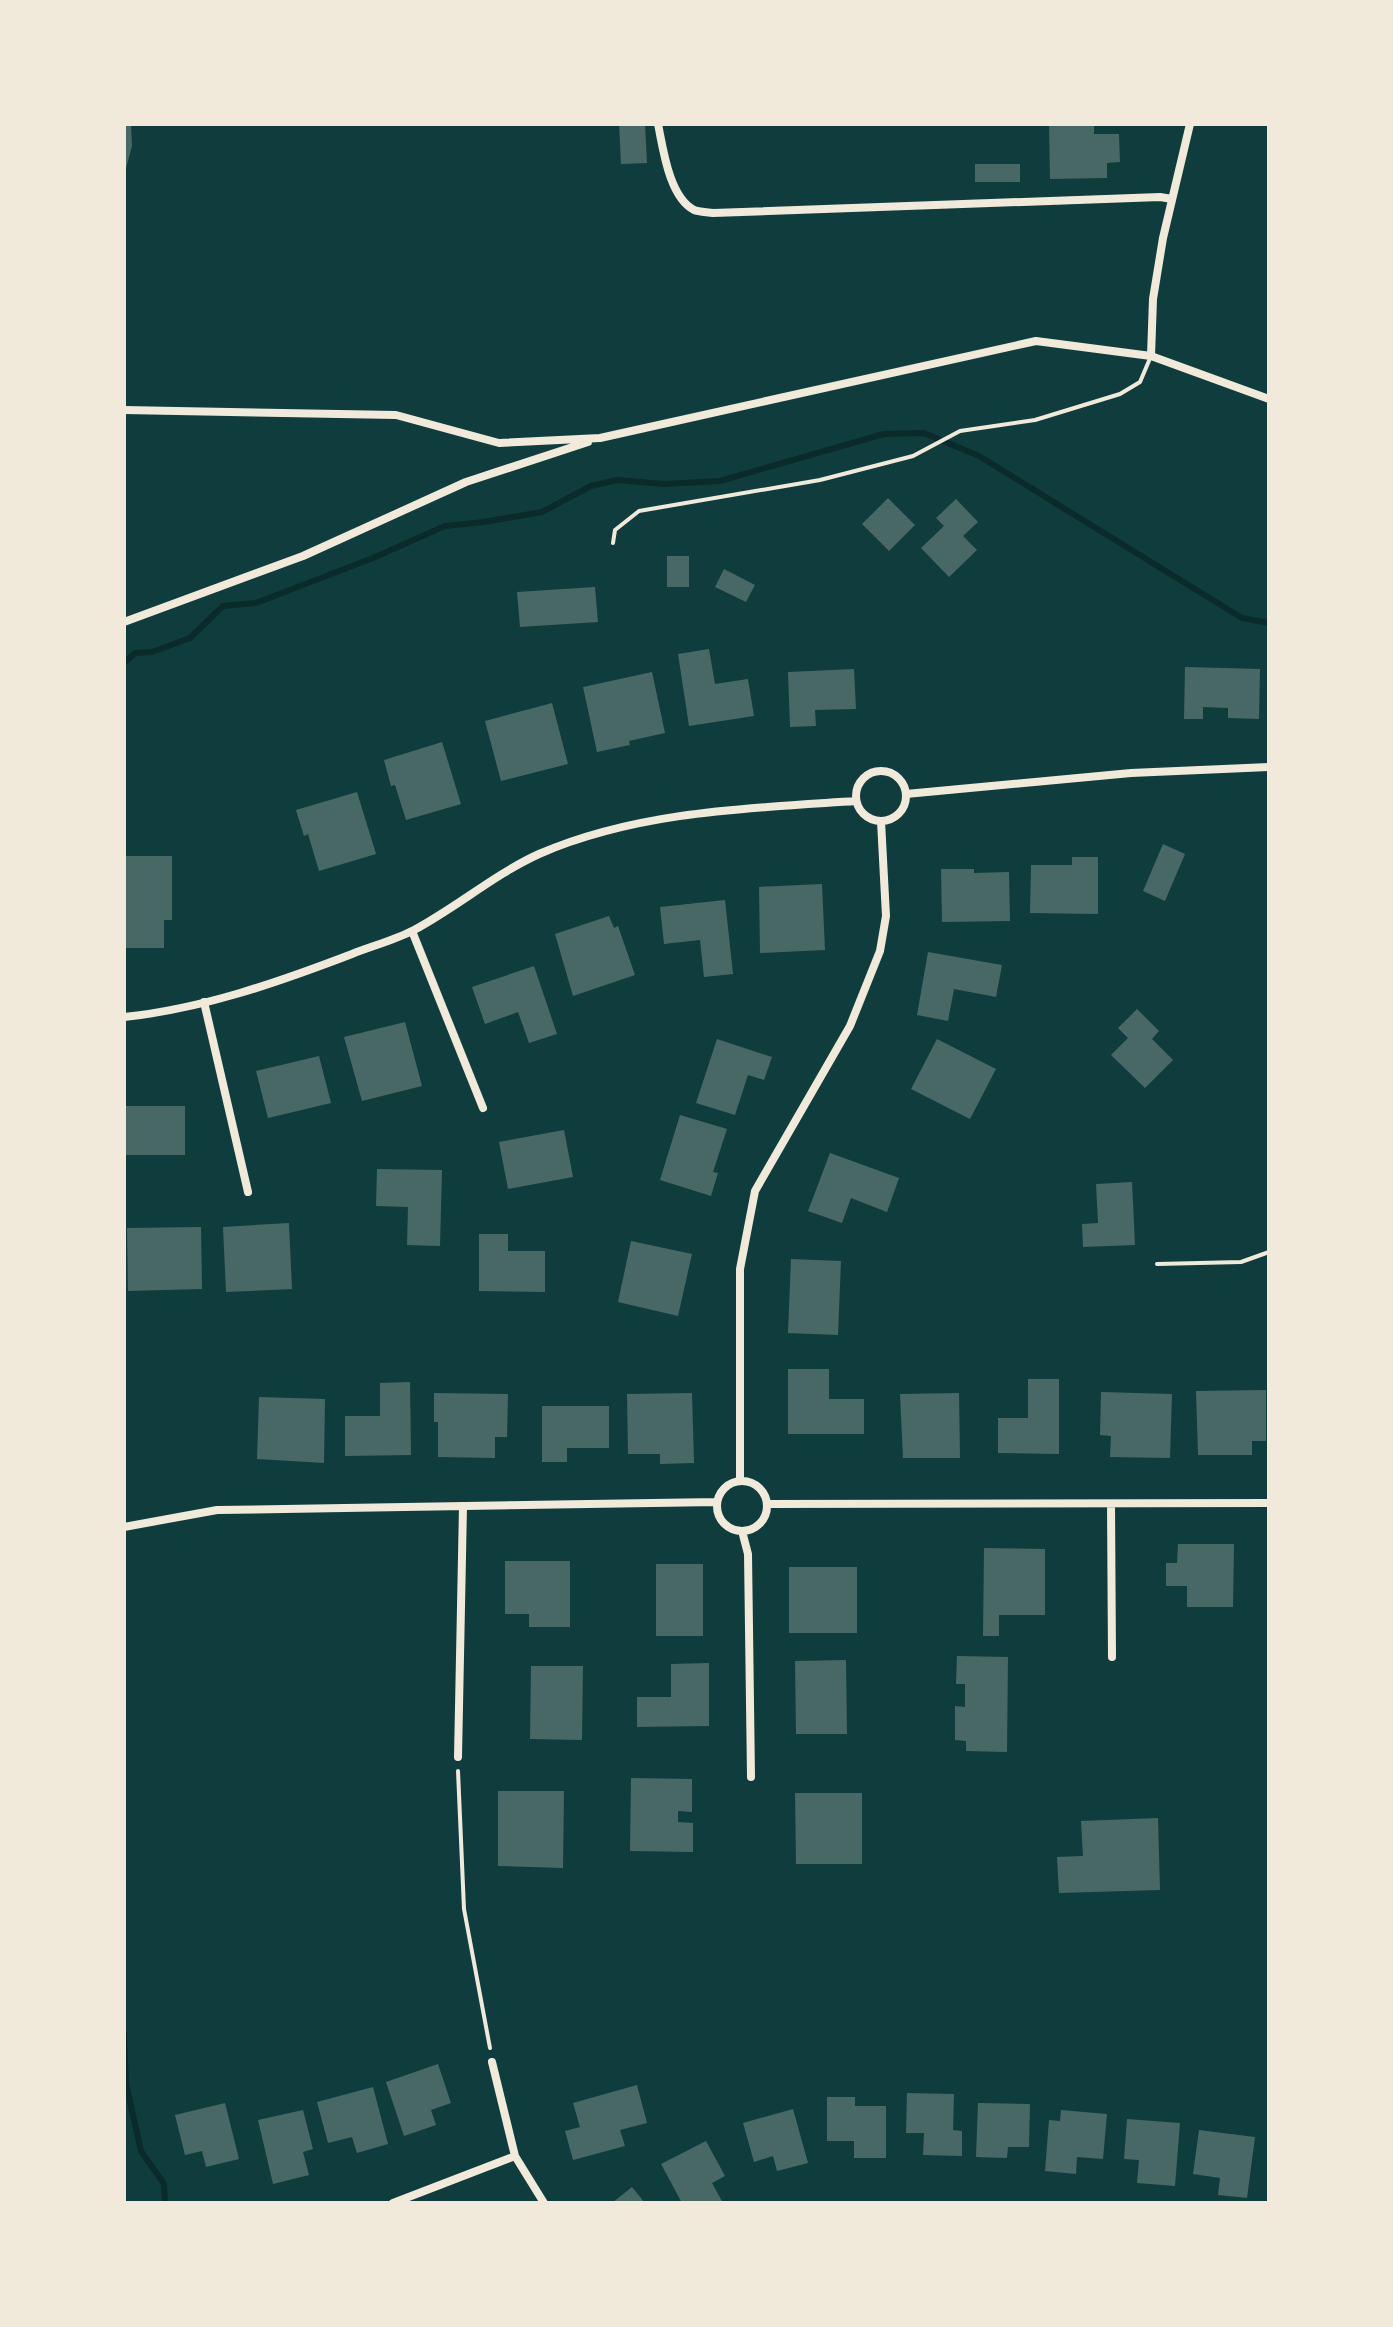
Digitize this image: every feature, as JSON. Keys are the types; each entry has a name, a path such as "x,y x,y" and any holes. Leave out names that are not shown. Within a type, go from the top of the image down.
{"street":[{"path":"658,124 668,173 679,195 694,210 728,212 1172,199"},
{"path":"1151,356 1153,299 1163,238 1190,124"},
{"path":"124,622 303,556 466,482 600,438 1036,341 1151,356 1269,399"},
{"path":"124,410 396,415 499,443 600,438"},
{"path":"906,794 1131,773 1269,767"},
{"path":"879,771 894,774 901,780 906,794 905,805 890,820 871,820 863,814 856,801 860,782 879,771"},
{"path":"124,1017 156,1014 204,1002 321,966 412,931 538,855 585,837 690,815 856,801"},
{"path":"740,1480 740,1269 755,1191 850,1026 880,951 886,916 881,821"},
{"path":"412,931 483,1108"},
{"path":"204,1002 248,1192"},
{"path":"740,1480 749,1481 762,1490 767,1504 761,1522 742,1531 724,1524 717,1511 717,1502 725,1486 740,1480"},
{"path":"124,1527 217,1510 717,1502"},
{"path":"767,1504 1269,1503"},
{"path":"1111,1504 1112,1657"},
{"path":"458,1757 463,1506"},
{"path":"742,1531 748,1554 751,1777"},
{"path":"492,2062 515,2156 544,2203"},
{"path":"393,2203 515,2156"}],"lane":[{"path":"613,543 615,530 639,511 820,480 913,456 957,432 1035,420 1120,394 1140,382 1151,356"},
{"path":"1157,1264 1241,1262 1269,1252"}],"path":[{"path":"458,1757 464,1909 492,2062"}],"building":[{"path":"124,124 131,124 132,146 125,172"},
{"path":"619,124 645,124 647,163 621,164"},
{"path":"1049,124 1094,124 1094,134 1119,134 1120,162 1107,163 1107,178 1050,179"},
{"path":"975,164 1020,164 1020,182 975,182"},
{"path":"888,498 915,525 889,551 862,524"},
{"path":"956,499 978,522 963,536 977,550 949,577 921,548 944,526 936,518"},
{"path":"667,556 689,556 689,587 667,587"},
{"path":"724,569 755,585 746,602 715,587"},
{"path":"595,587 598,622 520,627 517,592"},
{"path":"709,649 715,684 748,679 754,716 689,726 678,654"},
{"path":"1185,667 1260,669 1259,719 1228,718 1228,708 1203,707 1203,719 1184,719"},
{"path":"854,669 856,709 815,710 816,726 790,727 788,672"},
{"path":"652,672 665,733 597,752 583,687"},
{"path":"552,703 568,764 501,781 485,721"},
{"path":"442,742 461,804 406,820 384,760"},
{"path":"357,792 376,854 319,871 308,834 304,836 296,810"},
{"path":"1163,844 1185,854 1165,901 1143,891"},
{"path":"124,856 172,856 172,920 164,920 164,948 124,948"},
{"path":"1072,857 1098,857 1098,914 1030,913 1031,865 1072,865"},
{"path":"941,869 974,869 974,873 1009,872 1010,921 942,922"},
{"path":"822,884 825,950 760,953 759,887"},
{"path":"725,900 733,974 704,977 700,940 664,944 660,907"},
{"path":"609,916 614,928 618,926 635,975 573,996 555,934"},
{"path":"928,952 1002,965 996,997 954,989 948,1021 917,1015"},
{"path":"534,966 557,1034 529,1043 518,1012 485,1024 472,987"},
{"path":"1137,1009 1159,1031 1152,1039 1173,1060 1145,1088 1111,1055 1128,1038 1118,1028"},
{"path":"405,1022 422,1086 362,1101 344,1037"},
{"path":"717,1039 772,1057 764,1080 748,1075 735,1115 696,1103"},
{"path":"937,1039 996,1069 970,1119 911,1089"},
{"path":"319,1056 331,1103 268,1118 256,1071"},
{"path":"124,1106 185,1106 185,1155 124,1155"},
{"path":"680,1115 727,1129 713,1172 718,1173 711,1196 660,1180"},
{"path":"564,1130 573,1177 508,1189 499,1142"},
{"path":"830,1153 899,1178 887,1212 851,1198 842,1223 808,1211"},
{"path":"377,1169 442,1170 440,1246 407,1245 408,1207 376,1206"},
{"path":"1132,1182 1135,1245 1083,1247 1082,1224 1098,1223 1096,1184"},
{"path":"289,1223 292,1289 226,1292 223,1227"},
{"path":"201,1227 202,1289 128,1291 127,1228"},
{"path":"479,1234 508,1234 508,1251 545,1251 545,1292 479,1291"},
{"path":"631,1241 692,1254 678,1316 618,1302"},
{"path":"791,1259 841,1261 838,1335 788,1333"},
{"path":"788,1369 829,1369 829,1399 864,1399 864,1434 788,1434"},
{"path":"1028,1379 1059,1379 1059,1454 998,1453 998,1418 1028,1418"},
{"path":"410,1382 411,1455 345,1456 345,1416 380,1416 380,1383"},
{"path":"1266,1390 1266,1441 1252,1441 1252,1455 1198,1455 1196,1391"},
{"path":"1101,1392 1172,1394 1170,1458 1110,1457 1111,1436 1100,1435"},
{"path":"434,1393 508,1394 507,1437 495,1437 495,1458 438,1457"},
{"path":"692,1393 694,1463 660,1464 660,1454 628,1454 627,1394"},
{"path":"959,1393 960,1458 903,1458 900,1394"},
{"path":"259,1397 325,1399 324,1463 257,1459"},
{"path":"542,1406 609,1406 609,1448 567,1448 567,1462 542,1462"},
{"path":"1178,1544 1234,1544 1233,1607 1187,1607 1187,1586 1166,1586 1166,1563 1177,1563"},
{"path":"984,1548 1045,1549 1045,1615 999,1615 999,1636 983,1636"},
{"path":"505,1561 570,1561 570,1627 529,1627 529,1614 505,1614"},
{"path":"656,1564 703,1564 703,1636 656,1636"},
{"path":"789,1567 857,1567 857,1633 789,1633"},
{"path":"957,1656 1008,1657 1007,1752 966,1751 966,1741 955,1740 955,1706 965,1707 965,1684 956,1684"},
{"path":"846,1660 847,1734 796,1734 795,1661"},
{"path":"709,1663 709,1726 637,1727 637,1697 671,1697 671,1664"},
{"path":"531,1666 583,1666 582,1740 530,1739"},
{"path":"631,1778 692,1779 692,1812 678,1811 678,1822 693,1823 693,1852 630,1851"},
{"path":"498,1791 564,1791 563,1868 498,1866"},
{"path":"795,1793 862,1793 862,1864 796,1864"},
{"path":"1158,1818 1160,1890 1059,1893 1057,1857 1083,1856 1081,1821"},
{"path":"438,2064 451,2103 431,2110 436,2125 404,2136 386,2082"},
{"path":"637,2085 647,2123 620,2130 625,2146 573,2160 565,2131 580,2127 573,2103"},
{"path":"373,2087 388,2144 357,2153 352,2137 328,2143 317,2102"},
{"path":"907,2093 954,2094 953,2130 962,2131 962,2156 923,2155 924,2133 906,2133"},
{"path":"827,2097 855,2097 855,2106 886,2106 886,2158 854,2158 854,2141 827,2141"},
{"path":"225,2103 239,2159 206,2167 202,2151 185,2155 175,2115"},
{"path":"978,2103 1030,2104 1029,2147 1008,2147 1007,2158 976,2157"},
{"path":"793,2109 808,2163 777,2171 773,2156 754,2162 743,2123"},
{"path":"303,2110 313,2149 303,2152 309,2175 273,2184 258,2120"},
{"path":"1061,2110 1107,2114 1103,2159 1077,2157 1076,2174 1045,2171 1049,2120 1060,2121"},
{"path":"1127,2119 1180,2123 1175,2186 1137,2183 1139,2160 1124,2159"},
{"path":"1199,2130 1255,2137 1247,2198 1218,2195 1220,2178 1193,2174"},
{"path":"706,2141 725,2176 712,2183 723,2203 682,2203 661,2164"},
{"path":"632,2187 645,2203 612,2203"}],"waterway":[{"path":"124,663 135,653 152,652 190,638 223,606 256,603 373,558 445,526 542,512 591,486 617,480 664,484 720,481 884,434 924,433 979,456 1242,618 1269,623"},
{"path":"124,2034 126,2084 141,2151 164,2184 165,2203"}]}
